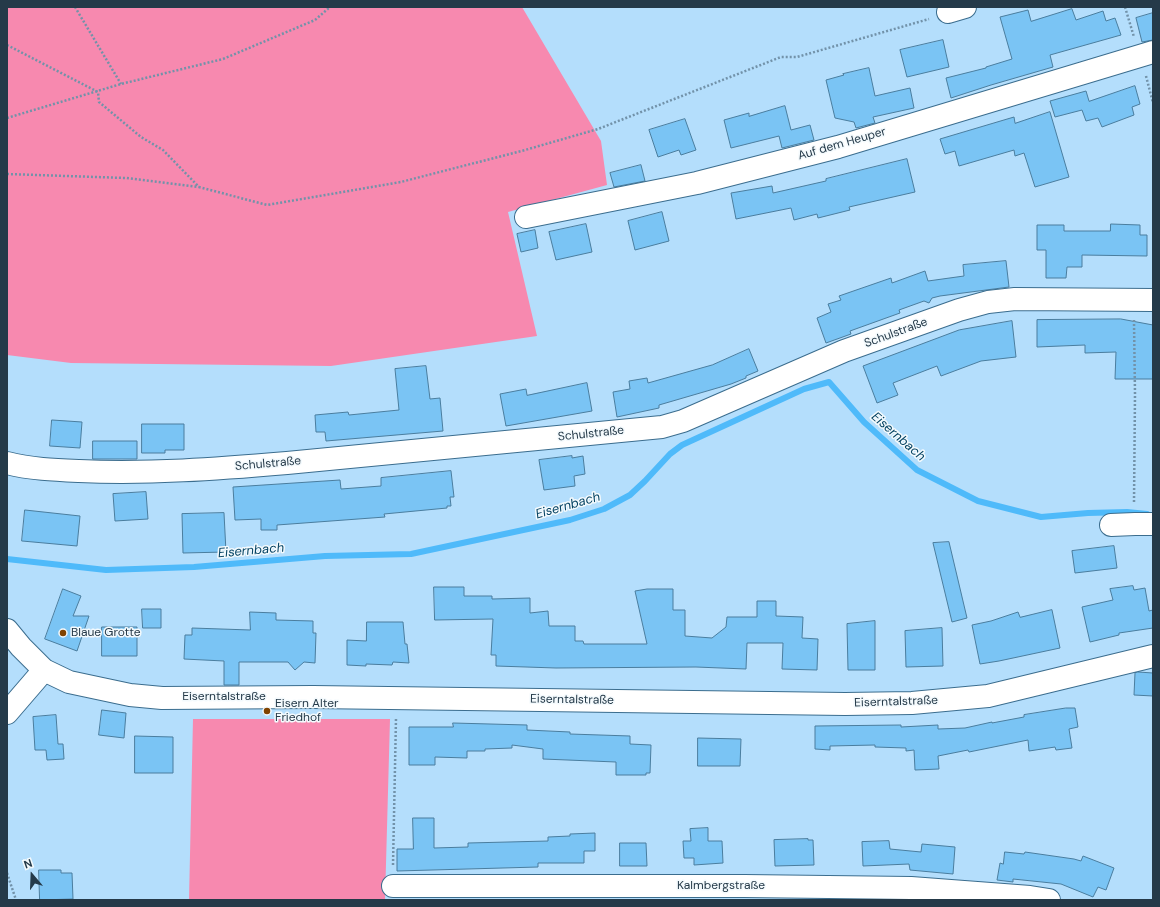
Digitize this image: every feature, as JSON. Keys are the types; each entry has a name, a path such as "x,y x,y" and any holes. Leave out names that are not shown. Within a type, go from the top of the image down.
{"street":[{"name":"Auf dem Heuper","path":"526,217 697,183 838,146 1153,52"},
{"name":"Schulstraße","path":"7,463 18,466 92,472 185,471 662,428 683,421 844,351 959,310 988,302 1015,299 1143,300"},
{"path":"1111,525 1153,524"},
{"name":"Eiserntalstraße","path":"7,630 21,647 44,670 69,682 130,695 162,698 397,698 844,704 912,703 988,696 1153,656"},
{"path":"7,713 44,670"},
{"name":"Kalmbergstraße","path":"393,886 744,886 911,888 1030,897 1049,900"}],"path":[{"path":"75,7 121,84"},
{"path":"7,118 121,84 223,59 315,20 330,7"},
{"path":"1125,7 1134,37"},
{"path":"7,174 126,178 199,187 267,205 401,182 525,150 598,129 781,57 797,56 936,17 957,9"},
{"path":"7,46 98,92"},
{"path":"1148,84 1153,103"},
{"path":"98,92 99,102 141,137 163,150 199,187"},
{"path":"1134,508 1135,394 1143,300"},
{"path":"393,886 397,698"},
{"path":"7,873 16,900"}],"shaded area":[{"path":"7,7 522,7 601,141 607,185 508,212 537,336 331,366 71,363 7,355"},
{"path":"193,719 390,719 385,900 189,900"}],"building":[{"path":"1072,9 1076,20 1103,11 1106,21 1115,18 1121,35 1050,55 1053,67 951,98 946,78 986,68 1012,59 1000,17 1028,10 1031,21"},
{"path":"1153,13 1153,40 1142,42 1136,18"},
{"path":"943,40 949,67 907,77 900,50"},
{"path":"869,68 875,96 910,88 914,108 873,117 875,123 856,128 854,122 835,118 826,80 844,75 843,74"},
{"path":"1135,86 1140,104 1132,107 1134,115 1102,127 1098,118 1086,121 1082,110 1055,117 1050,101 1086,91 1089,101"},
{"path":"785,106 791,130 810,125 814,140 782,148 779,136 731,148 724,120 749,113 749,116"},
{"path":"1050,112 1069,177 1035,187 1024,153 1015,156 1014,150 959,166 955,151 945,154 940,139 1014,117 1015,123"},
{"path":"685,119 696,150 681,155 679,150 658,157 649,130"},
{"path":"907,159 915,192 849,207 850,210 818,218 817,214 794,220 791,208 736,219 731,193 772,186 773,193 826,181 826,179"},
{"path":"641,165 645,181 614,187 610,173"},
{"path":"662,212 669,241 635,250 628,221"},
{"path":"586,224 592,252 556,260 549,232"},
{"path":"1111,224 1140,225 1140,235 1147,235 1147,256 1082,255 1082,267 1067,267 1066,278 1046,278 1046,250 1037,250 1037,225 1064,225 1064,231 1110,231"},
{"path":"535,230 538,248 521,252 517,234"},
{"path":"1006,261 1009,287 932,298 929,303 924,301 899,310 900,313 850,331 851,334 826,343 817,318 831,312 828,304 841,300 839,296 891,278 892,283 925,271 928,281 964,276 963,265"},
{"path":"1121,319 1153,325 1153,379 1115,379 1116,352 1085,353 1085,345 1037,347 1037,320"},
{"path":"1012,321 1016,357 981,361 941,376 937,366 893,383 898,395 877,403 863,366 959,330"},
{"path":"749,349 758,371 746,376 746,378 731,384 659,405 659,408 617,417 613,392 630,389 629,381 647,378 648,383 712,365"},
{"path":"426,366 430,399 440,398 443,431 326,441 325,432 316,432 315,415 348,412 349,415 399,410 395,369"},
{"path":"587,383 592,411 506,426 500,394 526,389 527,395"},
{"path":"52,420 82,422 80,448 50,446"},
{"path":"142,424 184,424 184,450 165,450 165,453 142,453"},
{"path":"93,441 137,441 137,459 93,459"},
{"path":"572,456 572,458 583,456 585,474 574,476 575,486 544,490 539,460"},
{"path":"451,471 454,497 450,497 451,506 447,506 447,508 384,514 385,517 277,525 277,530 261,530 261,519 235,520 233,487 340,480 341,489 381,486 381,478"},
{"path":"146,492 148,519 115,521 113,494"},
{"path":"25,510 80,516 77,546 22,541"},
{"path":"224,513 226,552 183,553 182,514"},
{"path":"949,542 967,618 952,622 933,543"},
{"path":"1114,546 1117,568 1075,573 1072,551"},
{"path":"1133,586 1134,590 1145,588 1149,611 1153,610 1153,628 1119,633 1119,635 1090,642 1082,607 1113,600 1110,589"},
{"path":"434,587 464,587 464,596 492,596 492,599 530,598 530,613 548,611 549,626 575,626 575,641 583,641 584,644 647,644 635,591 647,589 673,589 673,610 685,610 685,636 712,638 726,627 727,617 757,617 757,601 776,601 776,616 803,617 802,638 818,639 817,670 782,669 783,643 747,643 746,669 696,667 556,668 496,666 496,655 491,655 493,619 435,620"},
{"path":"63,589 81,596 73,616 89,616 77,651 45,639"},
{"path":"142,609 161,609 161,628 143,628"},
{"path":"1052,610 1060,648 980,664 972,625 991,621 1018,612 1020,617"},
{"path":"250,612 276,613 276,620 313,621 313,633 316,633 315,663 304,662 295,670 288,662 239,662 239,685 224,685 224,661 184,659 185,635 192,635 192,628 250,630"},
{"path":"875,621 875,670 848,670 847,624"},
{"path":"367,622 403,622 405,644 407,644 409,663 393,662 392,665 366,664 366,666 347,665 347,640 366,641"},
{"path":"102,627 137,627 137,656 102,656"},
{"path":"942,628 943,666 906,667 905,631"},
{"path":"1135,673 1153,673 1153,696 1134,695"},
{"path":"1066,708 1075,708 1078,727 1069,729 1072,748 1056,750 1055,747 1029,751 1028,740 969,752 968,750 938,756 939,769 915,770 914,750 906,751 906,748 875,747 875,745 830,746 830,750 815,749 815,726 901,725 901,727 938,725 938,729 965,728 1024,717 1024,715"},
{"path":"102,710 126,713 124,738 99,735"},
{"path":"56,715 58,744 63,744 64,759 47,760 46,750 35,750 33,717"},
{"path":"453,723 527,725 527,730 570,732 570,734 630,736 630,744 651,745 650,773 646,773 646,775 616,775 616,762 543,759 543,749 512,745 512,748 467,751 467,758 435,757 435,765 409,765 409,727 453,727"},
{"path":"135,736 173,737 173,773 135,773"},
{"path":"698,738 741,739 740,766 698,766"},
{"path":"413,818 434,818 434,848 468,847 468,843 548,841 548,837 595,833 595,851 584,851 584,863 538,863 538,867 397,871 397,849 413,849"},
{"path":"708,828 708,841 722,841 723,863 694,865 694,858 684,858 683,841 691,841 690,829"},
{"path":"774,840 813,840 814,865 775,866"},
{"path":"889,841 890,849 921,852 922,844 955,847 953,874 910,870 909,864 863,866 862,842"},
{"path":"620,843 646,843 647,866 620,866"},
{"path":"1005,852 1024,854 1025,852 1081,861 1083,856 1114,868 1106,890 1098,887 1093,897 1061,884 1013,879 1013,882 997,880 1000,863 1003,864"},
{"path":"39,870 61,870 61,873 72,873 73,899 40,900"}],"waterway":[{"name":"Eisernbach","path":"7,559 106,570 194,567 325,556 411,554 570,520 604,509 630,495 670,454 682,445 804,389 829,382 864,422 917,470 978,501 1041,517 1088,513 1127,512 1147,514"}],"place":[{"name":"Blaue Grotte","path":"63,633"},
{"name":"Eisern Alter Friedhof","path":"267,711"}]}
